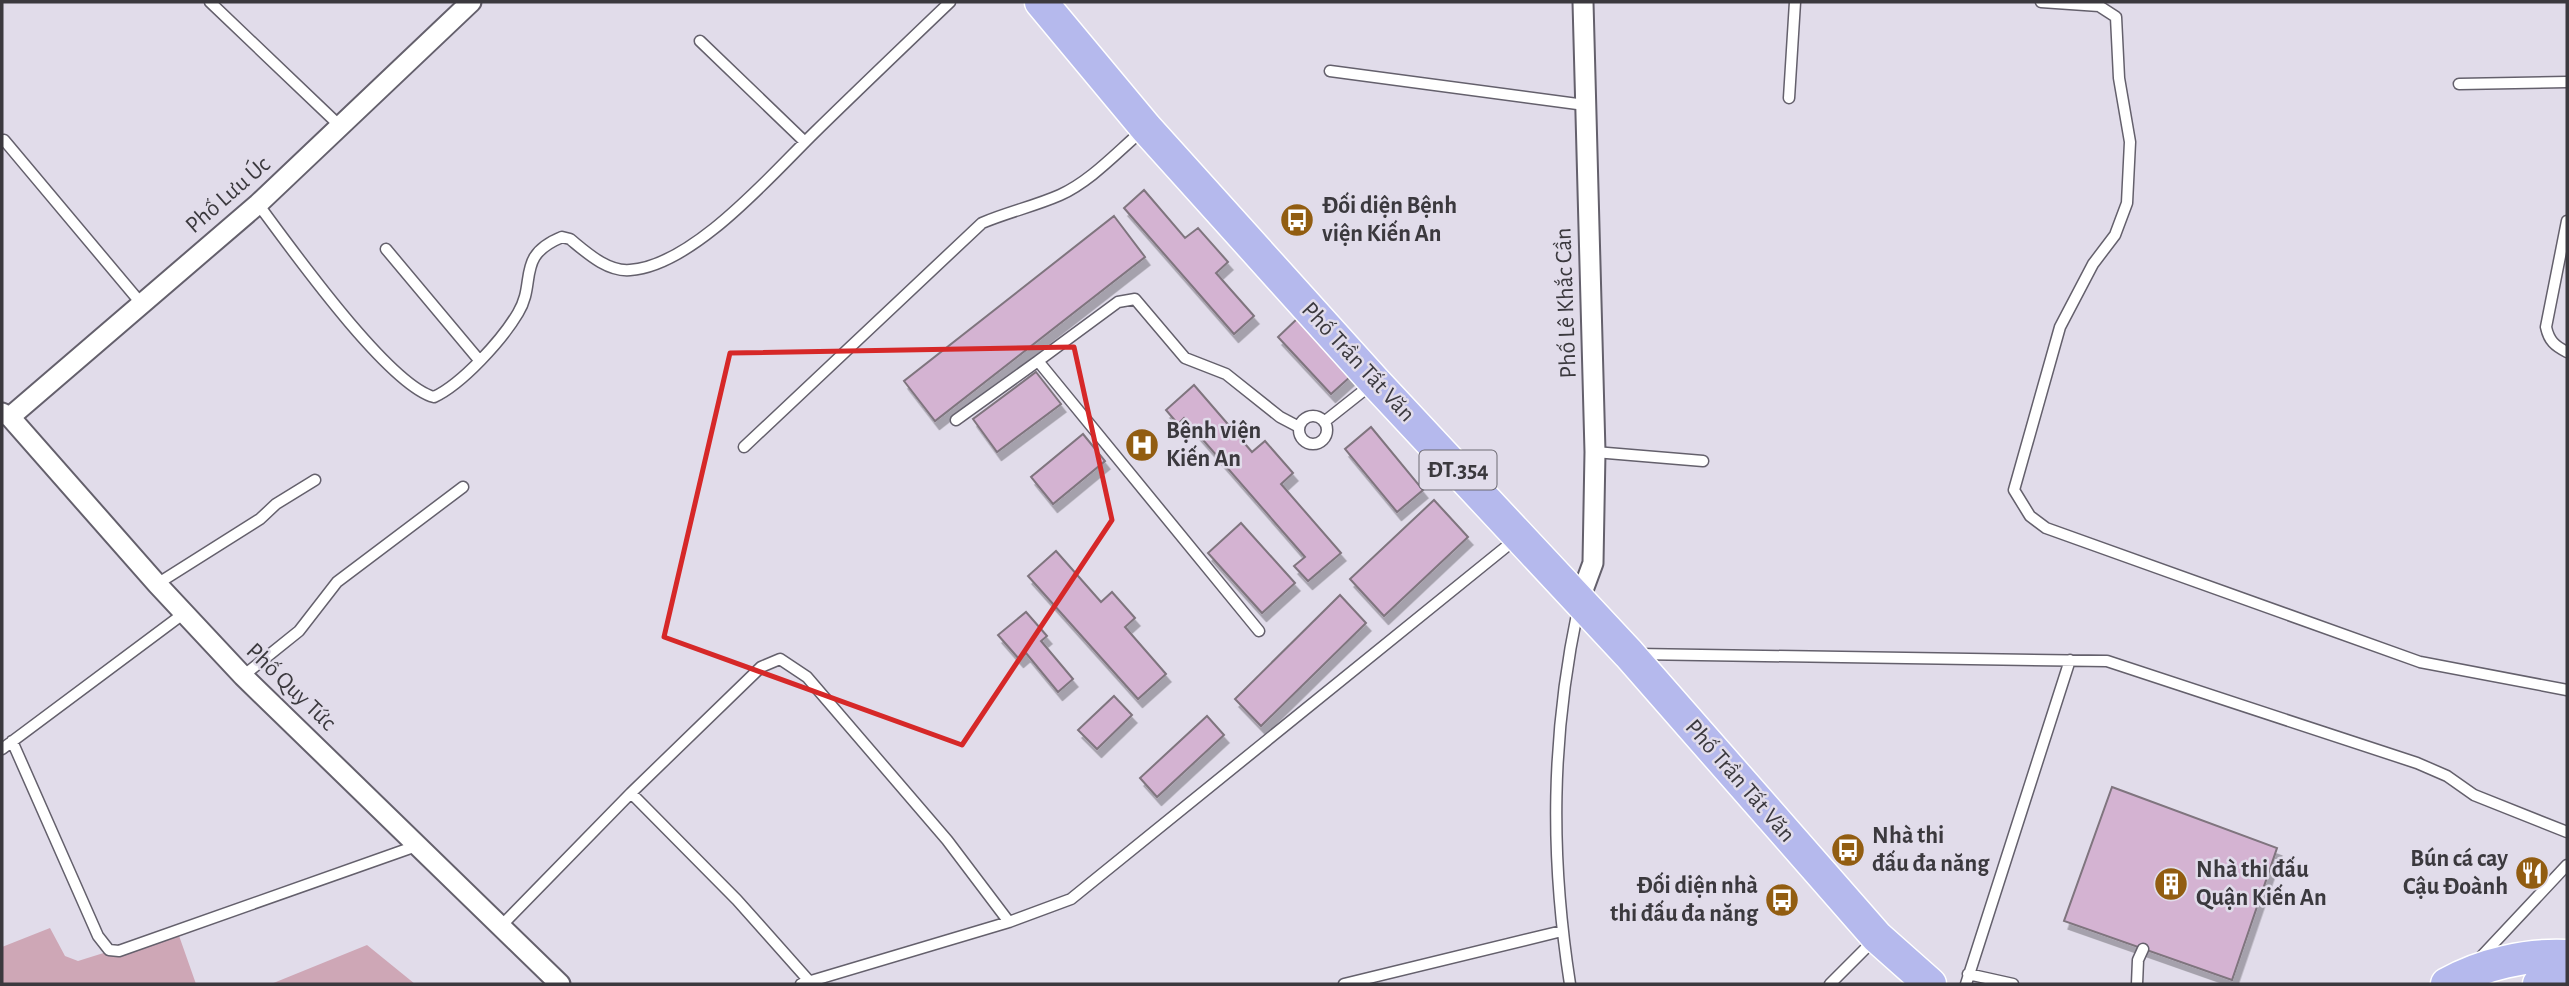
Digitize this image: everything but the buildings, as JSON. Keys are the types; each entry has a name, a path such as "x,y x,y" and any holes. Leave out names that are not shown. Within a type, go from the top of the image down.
{"main road":[{"name":"Phố Trần Tất Văn","path":"1041,2 1146,128 1375,382 1629,654 1877,937 1930,984"},
{"name":"Phố Trần Tất Văn","path":"1877,937 1894,976 1901,984"},
{"path":"2456,979 2539,955 2567,956"},
{"path":"2539,984 2567,968"}],"street":[{"name":"Phố Lưu Úc","path":"6,415 258,204 471,2"},
{"name":"Phố Lê Khắc Cần","path":"1579,601 1593,563 1595,452 1583,2"},
{"name":"Phố Quy Tức","path":"6,415 183,614 243,676 560,984"}],"lane":[{"path":"210,2 340,126"},
{"path":"258,204 343,314 400,377 423,394 434,397 452,389 519,312 529,268 542,248 562,237 613,268 630,271 656,263 701,237 753,196 950,2"},
{"path":"1789,98 1795,2"},
{"path":"2041,2 2099,6 2116,17 2119,78 2130,142 2127,203 2115,235 2093,264 2060,327 2026,442 2014,490 2029,516 2046,528 2420,662 2567,690"},
{"path":"700,41 805,142"},
{"path":"1330,71 1585,105"},
{"path":"2459,84 2567,82"},
{"path":"744,447 982,223 1061,194 1094,172 1146,128"},
{"path":"4,140 141,302"},
{"path":"2567,221 2546,327 2548,338 2555,346 2567,352"},
{"path":"386,249 479,360"},
{"path":"956,420 1118,302 1135,299 1185,358 1226,374 1280,417 1300,427"},
{"path":"1038,361 1259,631"},
{"path":"1324,422 1375,382"},
{"path":"1313,416 1324,422 1324,439 1313,444 1302,439 1300,427 1307,418 1313,416"},
{"path":"1595,452 1703,461"},
{"path":"157,584 260,520 276,504 315,480"},
{"path":"243,676 299,631 337,582 463,487"},
{"path":"631,793 737,900 806,983 1009,922 1071,898 1520,536"},
{"path":"1570,984 1562,931 1555,834 1558,727 1565,664 1579,601"},
{"path":"2,749 183,614"},
{"path":"1629,654 2107,661 2341,736 2447,776 2474,795 2567,832"},
{"path":"501,926 631,793 761,667 769,661 780,659 807,677 824,696 947,840 1009,922"},
{"path":"2013,984 1967,979 2070,660"},
{"path":"12,741 98,936 109,950 119,951 419,845"},
{"path":"2456,979 2567,865"},
{"path":"1344,984 1562,931"},
{"path":"1830,984 1877,937"},
{"path":"2137,984 2138,960 2143,949"}],"highlighted area":[{"path":"1074,347 1112,520 962,745 664,637 730,353"}],"shaded area":[{"path":"50,928 65,956 78,961 177,930 196,984 2,984 2,947"},
{"path":"367,945 415,984 271,984"}],"place":[{"name":"Đối diện Bệnh viện Kiến An","path":"1297,220"},
{"name":"Bệnh viện Kiến An","path":"1142,445"},
{"name":"Nhà thi đấu đa năng","path":"1848,850"},
{"name":"Bún cá cay Cậu Đoành","path":"2532,873"},
{"name":"Nhà thi đấu Quận Kiến An","path":"2171,884"},
{"name":"Đối diện nhà thi đấu đa năng","path":"1782,900"}]}
